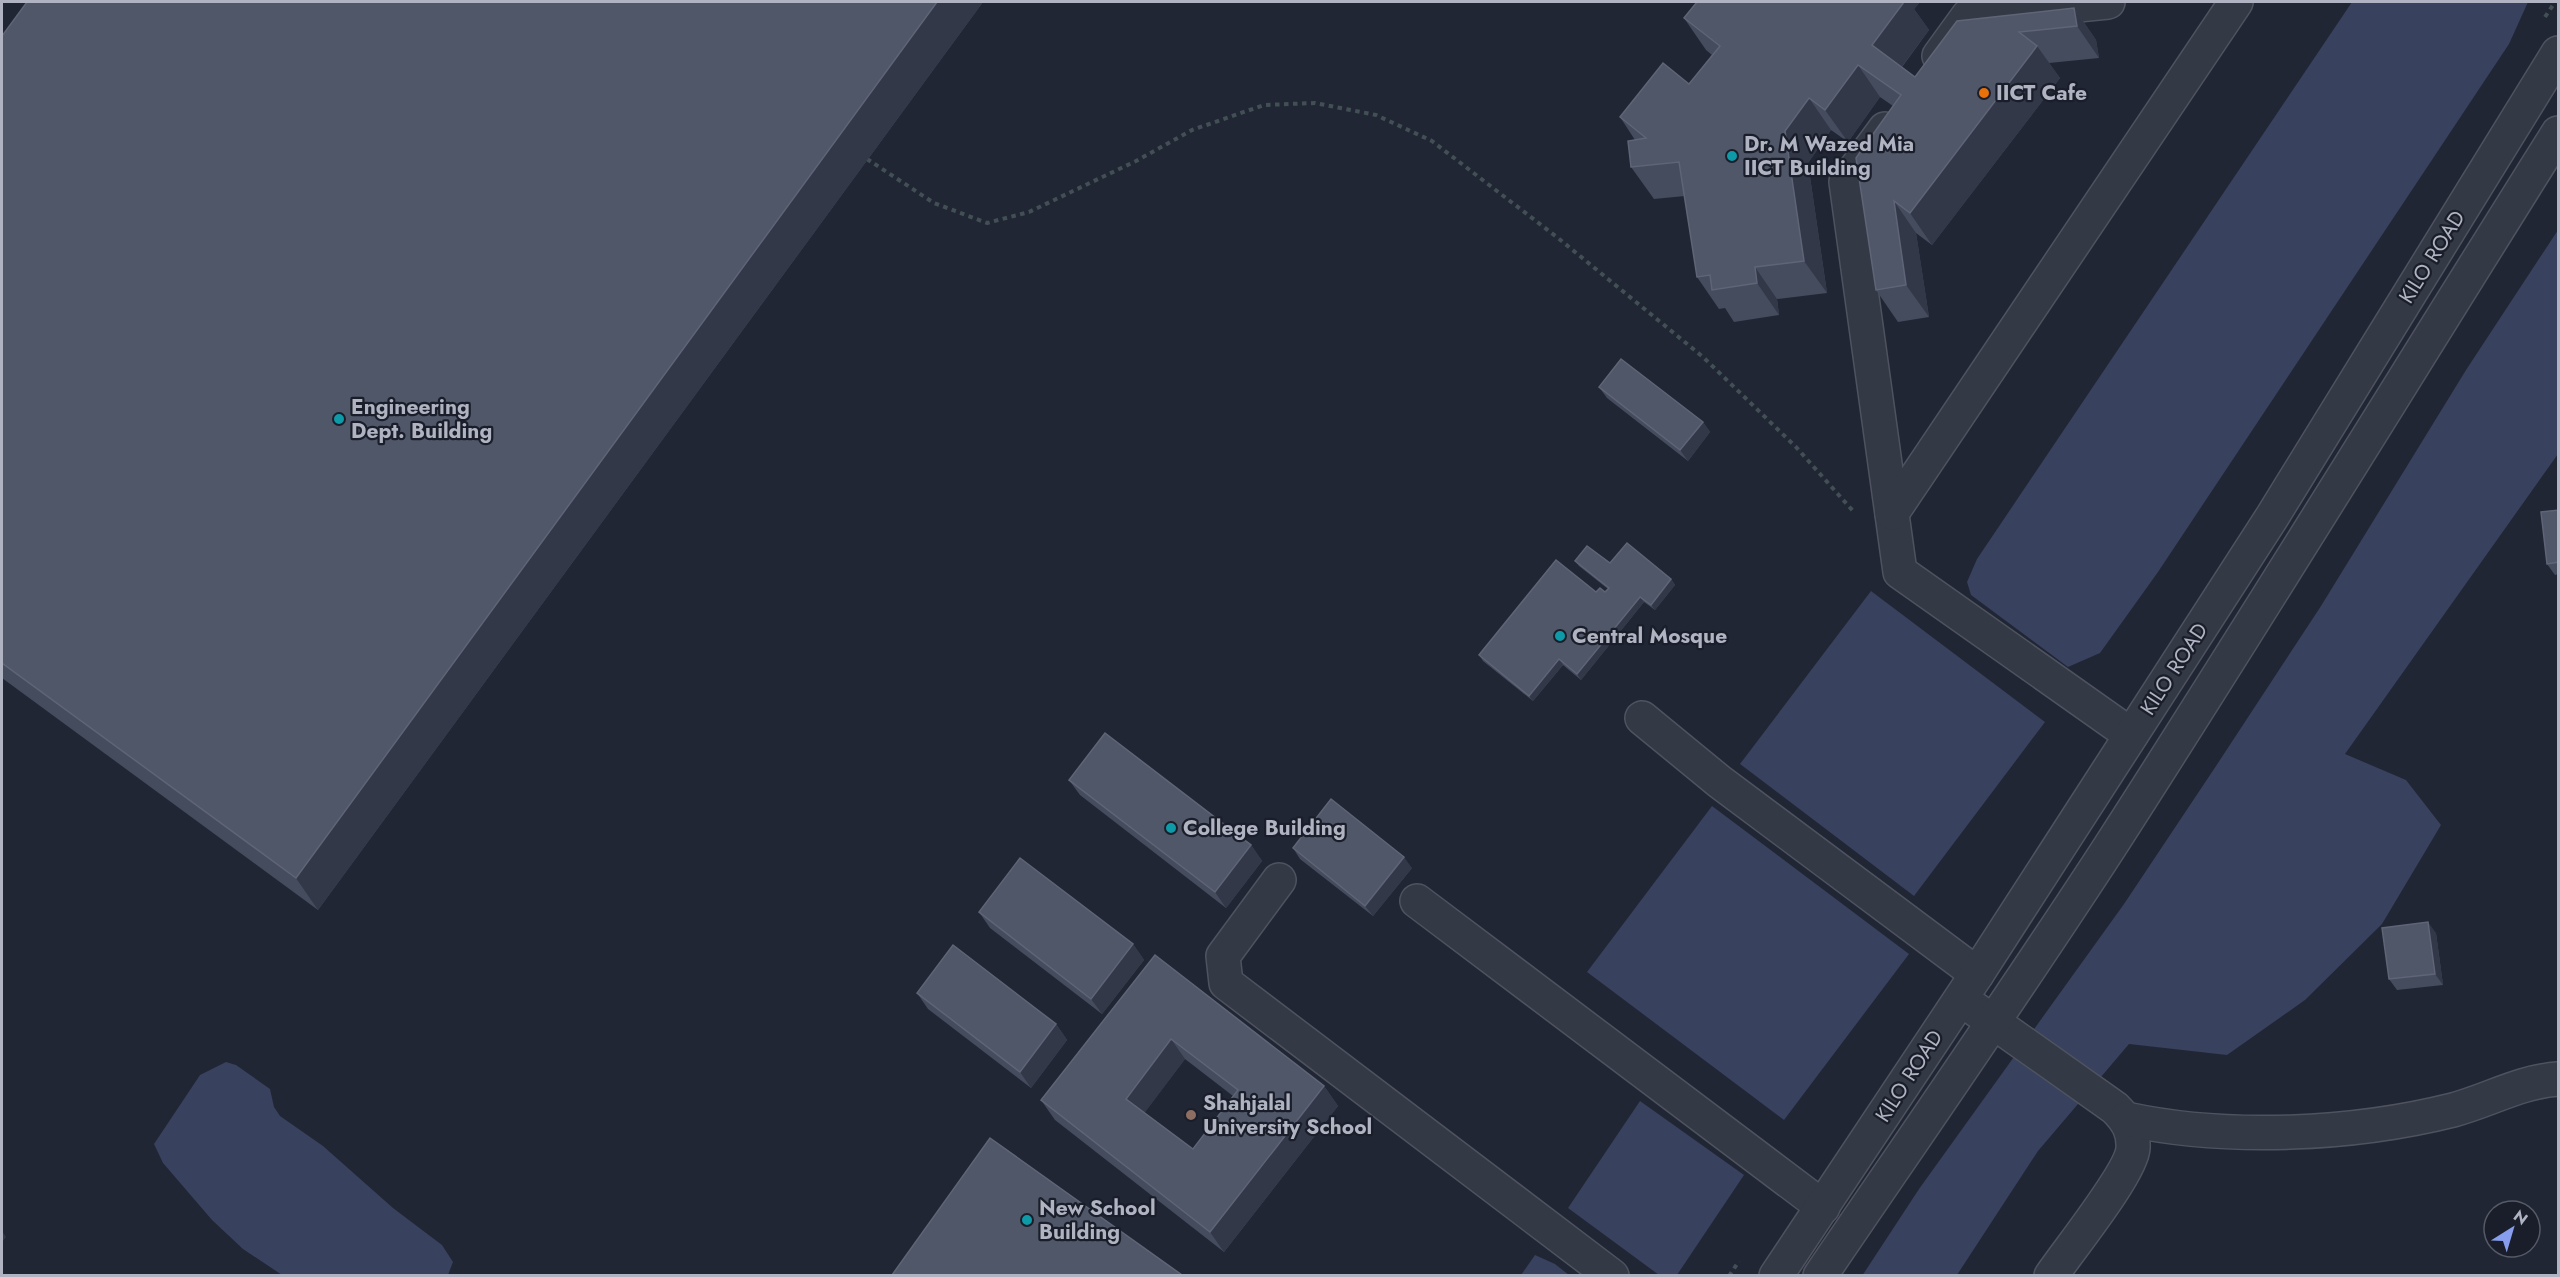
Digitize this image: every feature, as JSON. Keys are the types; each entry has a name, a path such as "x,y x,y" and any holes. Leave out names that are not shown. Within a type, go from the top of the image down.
{"street":[{"path":"1921,81 1968,16 2108,2"},
{"path":"1892,513 2236,2"},
{"name":"KILO ROAD","path":"1776,1275 1969,986 2272,517 2559,53"},
{"path":"1900,108 1846,182 1900,572 2131,735"},
{"name":"KILO ROAD","path":"1820,1275 1994,1022 2259,614 2559,133"},
{"path":"1642,718 1969,986 1994,1022 2115,1108 2126,1119 2132,1139 2131,1159 2051,1275"},
{"path":"1279,880 1223,956 1226,983 1612,1275"},
{"path":"1417,901 1823,1207"},
{"path":"2126,1119 2160,1127 2217,1132 2280,1133 2373,1125 2455,1109 2508,1089 2559,1078"}],"path":[{"path":"867,159 934,203 987,223 1029,212 1136,161 1192,130 1264,105 1315,103 1376,115 1432,141 1558,238 1694,350 1753,404 1858,516"}],"water":[{"path":"2352,2 2528,2 2509,44 2158,572 2100,653 2068,667 1971,595 1967,582 1977,559"},
{"path":"2558,230 2558,454 2345,754 2406,780 2441,825 2382,924 2305,1000 2227,1055 2129,1044 2038,1151 1957,1275 1862,1276 1919,1189 2124,904 2216,766 2321,606 2466,370"},
{"path":"1871,591 2045,722 1914,896 1740,764"},
{"path":"1712,806 1909,954 1784,1120 1587,972"},
{"path":"226,1062 236,1065 270,1089 274,1107 280,1116 323,1146 393,1208 442,1245 453,1262 448,1275 282,1275 243,1249 212,1220 163,1163 154,1144 200,1075"},
{"path":"1640,1101 1744,1175 1677,1275 1659,1275 1568,1208"},
{"path":"1535,1255 1555,1264 1569,1275 1521,1275"}],"building":[{"name":"Engineering Dept. Building","path":"27,2 937,2 296,878 2,663 2,36"},
{"name":"Dr. M Wazed Mia IICT Building","path":"1697,2 1904,2 1872,45 1915,77 1957,21 2074,8 2077,26 2019,32 2037,46 1910,213 1894,201 1906,285 1876,290 1856,158 1901,95 1858,65 1825,110 1809,98 1785,131 1804,261 1755,267 1757,283 1712,290 1710,275 1697,277 1679,162 1631,167 1628,141 1646,138 1620,117 1663,63 1689,84 1720,46 1684,18"},
{"path":"1621,359 1703,422 1680,450 1599,387"},
{"path":"2559,510 2559,562 2547,564 2541,512"},
{"name":"Central Mosque","path":"1627,543 1671,579 1651,605 1640,597 1577,674 1559,659 1529,696 1479,655 1556,560 1596,592 1600,588 1605,592 1609,588 1575,561 1587,546 1610,563"},
{"name":"College Building","path":"1105,733 1251,845 1215,892 1069,780"},
{"path":"1331,799 1404,857 1365,906 1293,848"},
{"path":"1020,858 1133,944 1091,999 979,912"},
{"path":"2428,922 2435,974 2389,979 2382,928"},
{"path":"953,945 1056,1024 1020,1072 917,993"},
{"path":"1155,955 1324,1086 1210,1232 1041,1100","holes":["1171,1039 1238,1090 1193,1149 1126,1099"]},
{"name":"New School Building","path":"990,1138 1182,1275 892,1275"}],"place":[{"name":"IICT Cafe","path":"1984,93"},
{"name":"Dr. M Wazed Mia IICT Building","path":"1732,156"},
{"name":"Engineering Dept. Building","path":"339,419"},
{"name":"Central Mosque","path":"1560,636"},
{"name":"College Building","path":"1171,828"},
{"name":"Shahjalal University School","path":"1191,1115"},
{"name":"New School Building","path":"1027,1220"}]}
